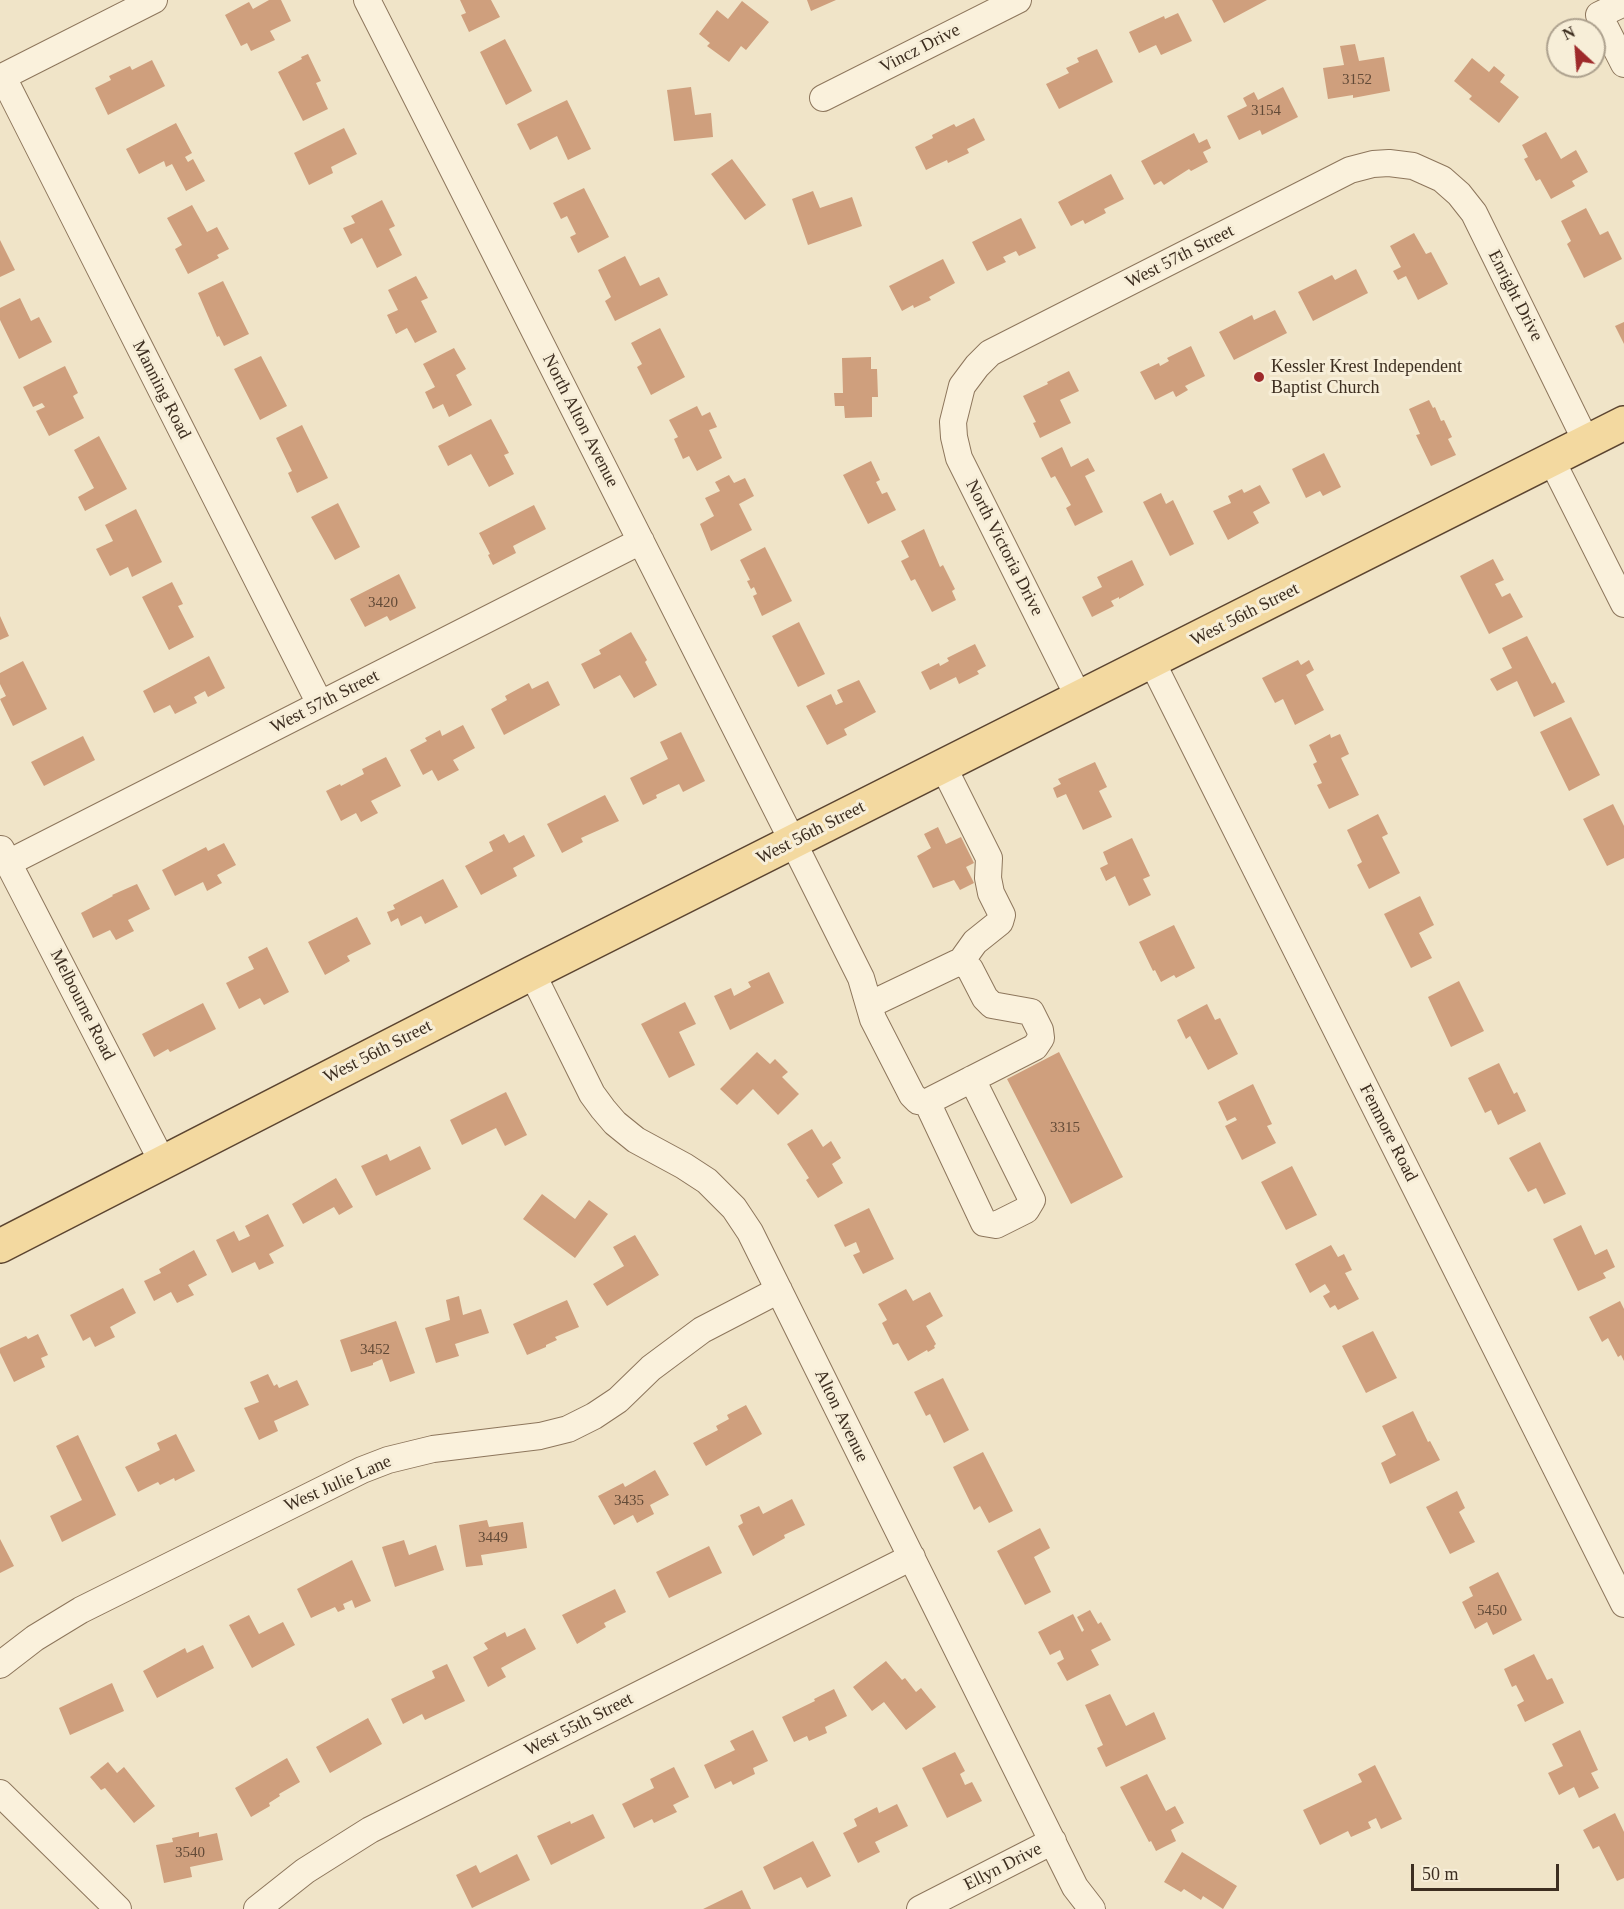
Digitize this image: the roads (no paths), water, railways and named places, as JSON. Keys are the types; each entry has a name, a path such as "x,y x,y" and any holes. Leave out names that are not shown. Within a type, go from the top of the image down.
{"main road":[{"name":"West 56th Street","path":"0,1246 532,973 1624,423"}],"street":[{"path":"1,78 154,0"},
{"name":"North Alton Avenue","path":"366,0 794,842 861,978 873,1020 912,1095 918,1101 927,1102"},
{"name":"Vincz Drive","path":"823,98 1018,0"},
{"path":"1624,1 1599,15 1624,64"},
{"name":"Manning Road","path":"1,78 320,704"},
{"name":"West 57th Street","path":"960,392 976,366 990,353 1350,170 1373,164 1389,163 1421,169"},
{"name":"Enright Drive","path":"1421,169 1442,179 1454,188 1474,213 1586,441"},
{"name":"North Victoria Drive","path":"960,392 953,422 959,458 1079,698"},
{"path":"1551,459 1624,604"},
{"name":"West 57th Street","path":"4,855 320,704 641,541"},
{"name":"Fenmore Road","path":"1152,662 1624,1604"},
{"path":"944,766 990,858 988,878 991,893 1002,915 1000,922 975,942 960,963"},
{"name":"Melbourne Road","path":"4,855 163,1163"},
{"path":"869,1005 960,963 970,969 985,998 992,1005 1031,1012 1040,1030 1041,1038 1035,1047 972,1079 927,1102 984,1223 996,1225 1026,1210 1032,1200 972,1079"},
{"name":"Alton Avenue","path":"532,973 592,1094 603,1109 622,1130 636,1140 699,1175 734,1208 750,1232 1075,1887 1092,1909"},
{"name":"West Julie Lane","path":"0,1665 35,1638 81,1610 362,1470 388,1460 433,1449 540,1436 568,1429 618,1400 651,1368 702,1330 779,1290"},
{"name":"West 55th Street","path":"257,1909 304,1871 370,1830 912,1557"},
{"path":"0,1793 118,1909"},
{"name":"Ellyn Drive","path":"920,1909 1053,1841"}],"place":[{"name":"Kessler Krest Independent Baptist Church","path":"1259,377"}]}
